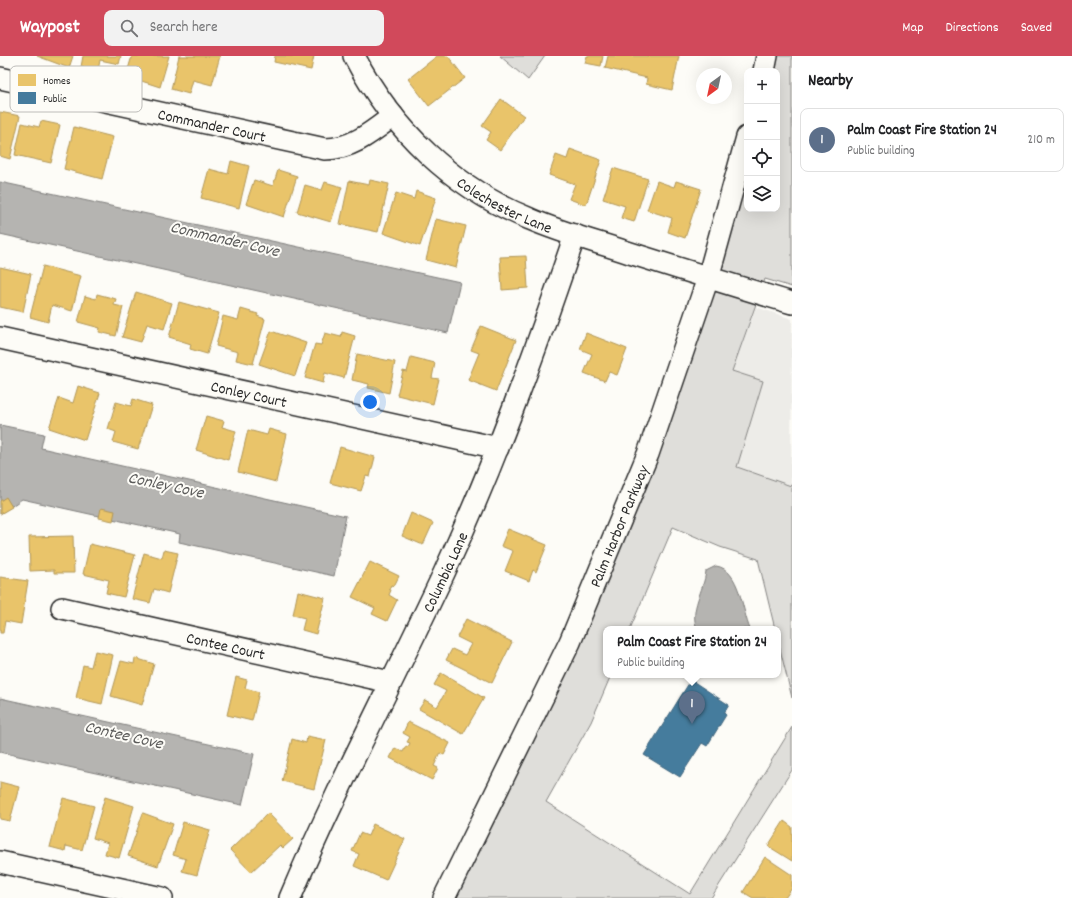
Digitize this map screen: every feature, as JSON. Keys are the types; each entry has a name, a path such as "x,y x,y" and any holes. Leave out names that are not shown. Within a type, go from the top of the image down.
{"street":[{"name":"Colechester Lane","path":"354,56 369,84 393,116 433,159 474,190 530,219 575,235 708,278 792,303"},
{"path":"765,68 767,56"},
{"name":"Commander Court","path":"0,78 10,80"},
{"name":"Commander Court","path":"142,109 321,148 340,148 350,145 393,116"},
{"name":"Palm Harbor Parkway","path":"444,898 580,620 648,454 708,278 746,140"},
{"name":"Columbia Lane","path":"290,898 329,809 444,573 498,448 528,372 575,235"},
{"name":"Conley Court","path":"0,338 498,448"},
{"name":"Contee Court","path":"62,608 390,682"},
{"path":"1,868 162,898"}],"shaded area":[{"path":"500,56 545,56 528,80"},
{"path":"775,56 792,56 792,287 765,279 732,371 763,381 737,467 791,486 792,484 792,698 781,653 781,626 774,626 758,559 720,547 673,527 631,626 603,626 603,678 610,678 591,722 546,802 690,894 792,727 792,770 711,898 453,898 526,750 744,174 744,212 780,212 780,68 772,68"},
{"path":"756,307 792,319 791,486 736,467 763,381 732,371"}],"water":[{"name":"Commander Cove","path":"0,182 460,282 448,333 0,234"},
{"name":"Conley Cove","path":"0,425 44,434 41,448 346,516 334,576 179,542 180,534 22,499 0,514"},
{"path":"716,566 724,569 730,575 739,592 749,626 696,626 696,607 706,571"},
{"name":"Contee Cove","path":"0,698 254,754 242,805 0,752"}],"building: Homes":[{"path":"37,56 73,56 70,66 64,66"},
{"path":"83,56 121,56 119,64 100,60 99,66 81,66"},
{"path":"132,56 169,56 160,87 142,81 142,66 129,66"},
{"path":"179,56 220,56 212,85 193,80 189,94 171,89"},
{"path":"275,56 314,56 311,70 274,62"},
{"path":"437,56 448,56 465,78 429,106 408,79"},
{"path":"587,56 603,56 601,66 585,63"},
{"path":"608,56 679,56 672,90 646,84 647,78 605,68"},
{"path":"501,99 524,116 500,150 486,140 491,132 482,126"},
{"path":"0,112 20,116 10,159 0,156"},
{"path":"41,121 60,125 51,163 15,155 22,123 39,127"},
{"path":"74,127 113,137 102,179 64,169"},
{"path":"570,149 601,160 586,205 569,199 575,184 549,175 556,155 567,159"},
{"path":"231,161 249,166 239,208 201,198 209,169 228,174"},
{"path":"613,168 648,179 634,222 621,218 625,206 603,199"},
{"path":"278,170 297,176 284,217 246,204 254,180 273,186"},
{"path":"370,180 389,184 378,232 340,224 349,181 369,185"},
{"path":"657,181 674,187 676,181 701,189 685,238 668,232 672,218 647,210"},
{"path":"325,182 342,187 331,222 297,212 305,185 322,190"},
{"path":"416,191 436,198 420,246 383,233 396,193 414,199"},
{"path":"436,219 466,226 456,268 426,260"},
{"path":"526,256 528,288 502,290 500,257"},
{"path":"43,266 81,276 72,311 52,305 48,322 30,317"},
{"path":"0,267 31,274 23,312 0,307"},
{"path":"136,292 172,303 164,329 147,324 141,342 122,337"},
{"path":"97,294 116,299 114,305 123,307 116,336 99,332 100,328 78,322 85,296 96,299"},
{"path":"179,302 219,313 207,354 190,349 191,344 169,337"},
{"path":"241,309 258,314 257,316 265,319 253,364 236,360 238,352 216,346 223,316 238,320"},
{"path":"481,326 516,340 496,391 468,380 479,353 471,350"},
{"path":"271,331 306,343 295,376 259,364"},
{"path":"342,332 355,336 344,378 325,373 323,383 305,378 315,344 321,345 325,333 341,337"},
{"path":"586,333 627,349 617,375 609,372 605,381 584,373 592,354 580,349"},
{"path":"357,354 395,362 389,393 368,388 369,384 352,380"},
{"path":"411,357 435,363 432,378 439,379 433,404 397,395 403,371 407,372"},
{"path":"78,386 100,393 85,440 49,428 59,398 73,403"},
{"path":"133,399 152,405 138,449 113,442 116,432 108,429 116,402 131,406"},
{"path":"206,416 224,421 222,427 236,431 228,460 196,450"},
{"path":"269,429 287,434 276,482 238,472 248,430 267,435"},
{"path":"340,447 375,457 370,477 366,476 361,491 330,483"},
{"path":"6,497 12,507 0,514 0,501"},
{"path":"101,508 115,511 113,521 99,518"},
{"path":"411,513 433,523 423,545 402,536"},
{"path":"508,529 547,545 536,572 533,570 529,581 505,571 513,551 501,546"},
{"path":"73,536 74,573 54,573 54,570 30,571 29,537"},
{"path":"90,544 135,555 124,597 106,593 109,580 83,574"},
{"path":"164,550 178,553 168,593 154,589 150,603 132,599 144,553 162,558"},
{"path":"370,562 399,576 394,586 391,585 389,589 391,590 389,595 397,600 387,621 372,614 375,608 352,597"},
{"path":"0,577 28,581 21,624 5,621 3,633 0,633"},
{"path":"298,591 325,598 316,634 302,630 305,618 293,615"},
{"path":"466,619 512,642 492,683 446,660 452,649 465,655 471,644 457,637"},
{"path":"95,651 113,655 102,704 76,698 83,665 91,667"},
{"path":"135,658 154,664 142,705 111,696 121,661 134,664"},
{"path":"441,673 484,698 463,734 419,709 425,700 437,707 446,691 434,685"},
{"path":"236,677 247,680 245,688 259,692 252,721 227,715"},
{"path":"408,722 450,743 444,755 440,753 434,766 438,768 432,780 390,758 395,748 403,752 406,746 408,747 410,743 407,742 410,737 403,733"},
{"path":"307,736 326,740 314,789 282,781 292,739 306,743"},
{"path":"0,782 19,787 10,821 0,819"},
{"path":"105,797 134,806 119,858 105,854 108,843 93,838"},
{"path":"63,798 94,806 82,850 66,846 65,851 50,847"},
{"path":"143,813 173,824 158,866 128,856"},
{"path":"268,813 293,839 283,848 280,845 251,872 230,850"},
{"path":"784,821 792,827 792,861 768,846"},
{"path":"183,822 210,830 197,875 182,871 186,859 173,855"},
{"path":"373,824 405,839 386,880 354,866 359,854 352,851 360,833 368,836"},
{"path":"765,857 792,875 792,888 785,898 753,898 743,892"}],"building: Public":[{"path":"691,680 729,705 724,713 726,715 707,746 702,743 680,777 644,755"}],"place":[{"name":"Palm Coast Fire Station 24","path":"692,724"}]}
